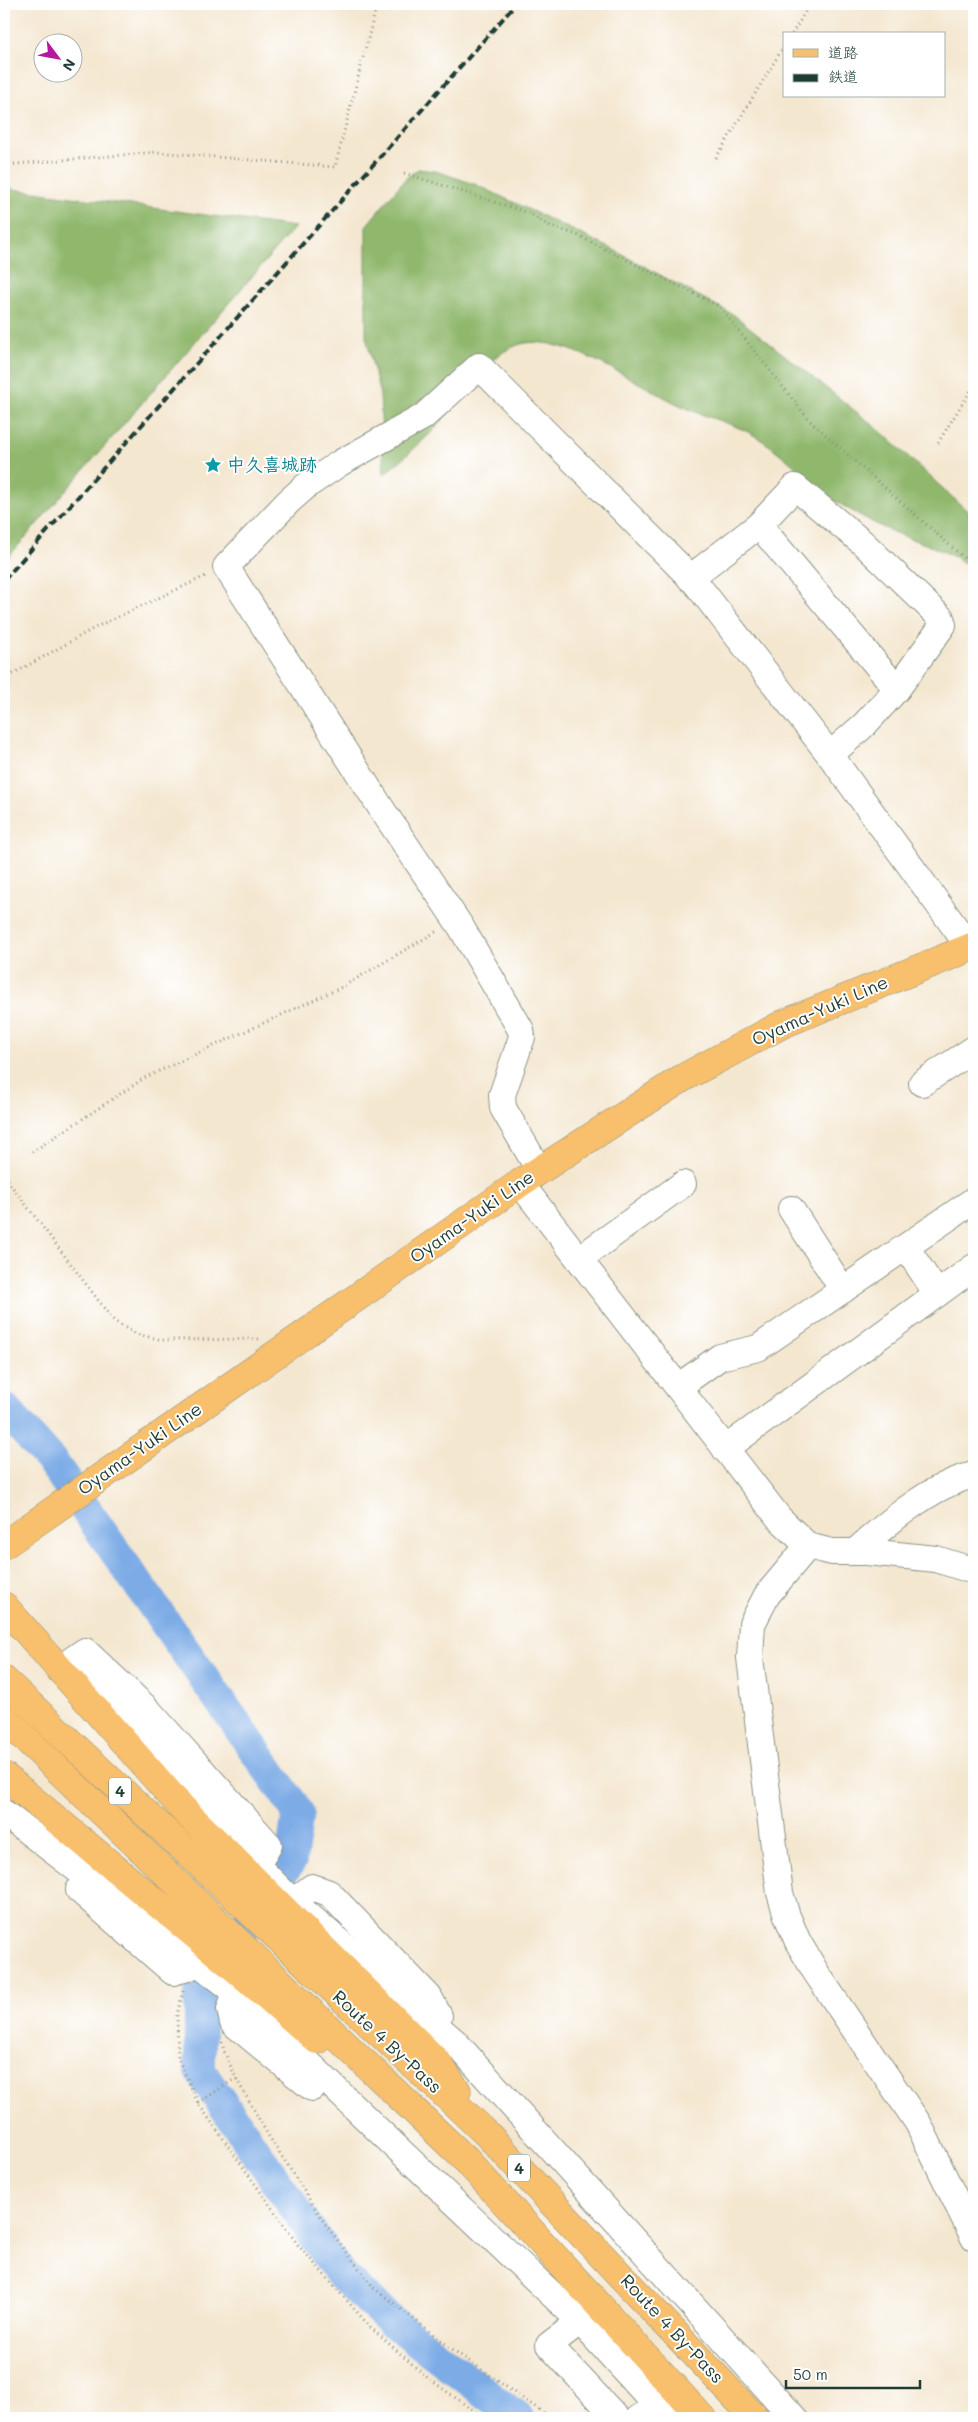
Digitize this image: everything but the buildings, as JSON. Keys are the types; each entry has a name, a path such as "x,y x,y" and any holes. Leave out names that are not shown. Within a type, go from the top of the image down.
{"main road":[{"name":"Oyama-Yuki Line","path":"4,1545 530,1176 680,1078 783,1024 972,947"},
{"path":"4,1606 182,1808 258,1867 293,1901 438,2063 488,2135"},
{"name":"Route 4 By-Pass","path":"4,1680 237,1902 488,2135 754,2418"},
{"name":"Route 4 By-Pass","path":"4,1718 202,1952 238,1985 466,2160 590,2313 661,2409 702,2418"},
{"path":"4,1776 202,1952"}],"street":[{"path":"972,947 830,755 690,578 479,366 423,417 340,463 306,486 288,502 226,567 383,811 456,920 520,1030 522,1037 502,1095 503,1108 530,1176 579,1259 779,1518 808,1546 832,1552 855,1552 936,1559 974,1571"},
{"path":"690,578 759,524 795,487 863,543 941,618 943,624 896,689 865,724 830,755"},
{"path":"759,524 896,689"},
{"path":"922,1083 974,1049"},
{"path":"579,1259 683,1184"},
{"path":"678,1387 720,1357 758,1348 974,1200"},
{"path":"791,1209 843,1290"},
{"path":"906,1247 937,1294"},
{"path":"725,1449 974,1267"},
{"path":"855,1552 888,1522 927,1496 974,1475"},
{"path":"808,1546 767,1595 752,1624 750,1658 780,1893 798,1942 817,1974 918,2123 974,2238"},
{"path":"58,1669 85,1651 148,1710 269,1845 258,1867"},
{"path":"4,1813 202,1952 238,1985 376,2128 590,2313 550,2345 617,2418"},
{"path":"4,1824 173,1972 202,1952"},
{"path":"293,1901 454,2041 794,2418"}],"path":[{"path":"4,166 157,152 336,167 377,4"},
{"path":"793,32 810,4"},
{"path":"716,158 783,48"},
{"path":"404,173 529,213 548,225 577,235 719,306 810,421 974,566"},
{"path":"938,443 974,385"},
{"path":"4,679 98,626 226,567"},
{"path":"32,1152 146,1077 342,987 456,920"},
{"path":"4,1176 114,1321 136,1334 162,1340 260,1339"},
{"path":"202,1952 177,2015 178,2058 198,2103 298,2245 371,2328 428,2378 484,2418"},
{"path":"238,1985 219,2028 224,2051 236,2078 268,2135 326,2225 374,2288 456,2352 550,2418"},
{"path":"198,2103 236,2078"}],"green space":[{"path":"418,169 436,171 477,185 610,248 734,315 878,429 974,517 974,570 939,549 888,530 838,503 781,454 750,433 684,407 577,352 554,345 533,342 515,346 494,358 434,429 384,474 380,395 366,337 366,226 405,179"},
{"path":"4,188 295,227 4,562"}],"waterway":[{"path":"4,1408 53,1463 298,1812 291,1860 200,1992 200,2071 341,2275 391,2321 519,2418"}],"railway":[{"path":"4,580 516,4"}],"place":[{"name":"中久喜城跡","path":"213,465"}]}
